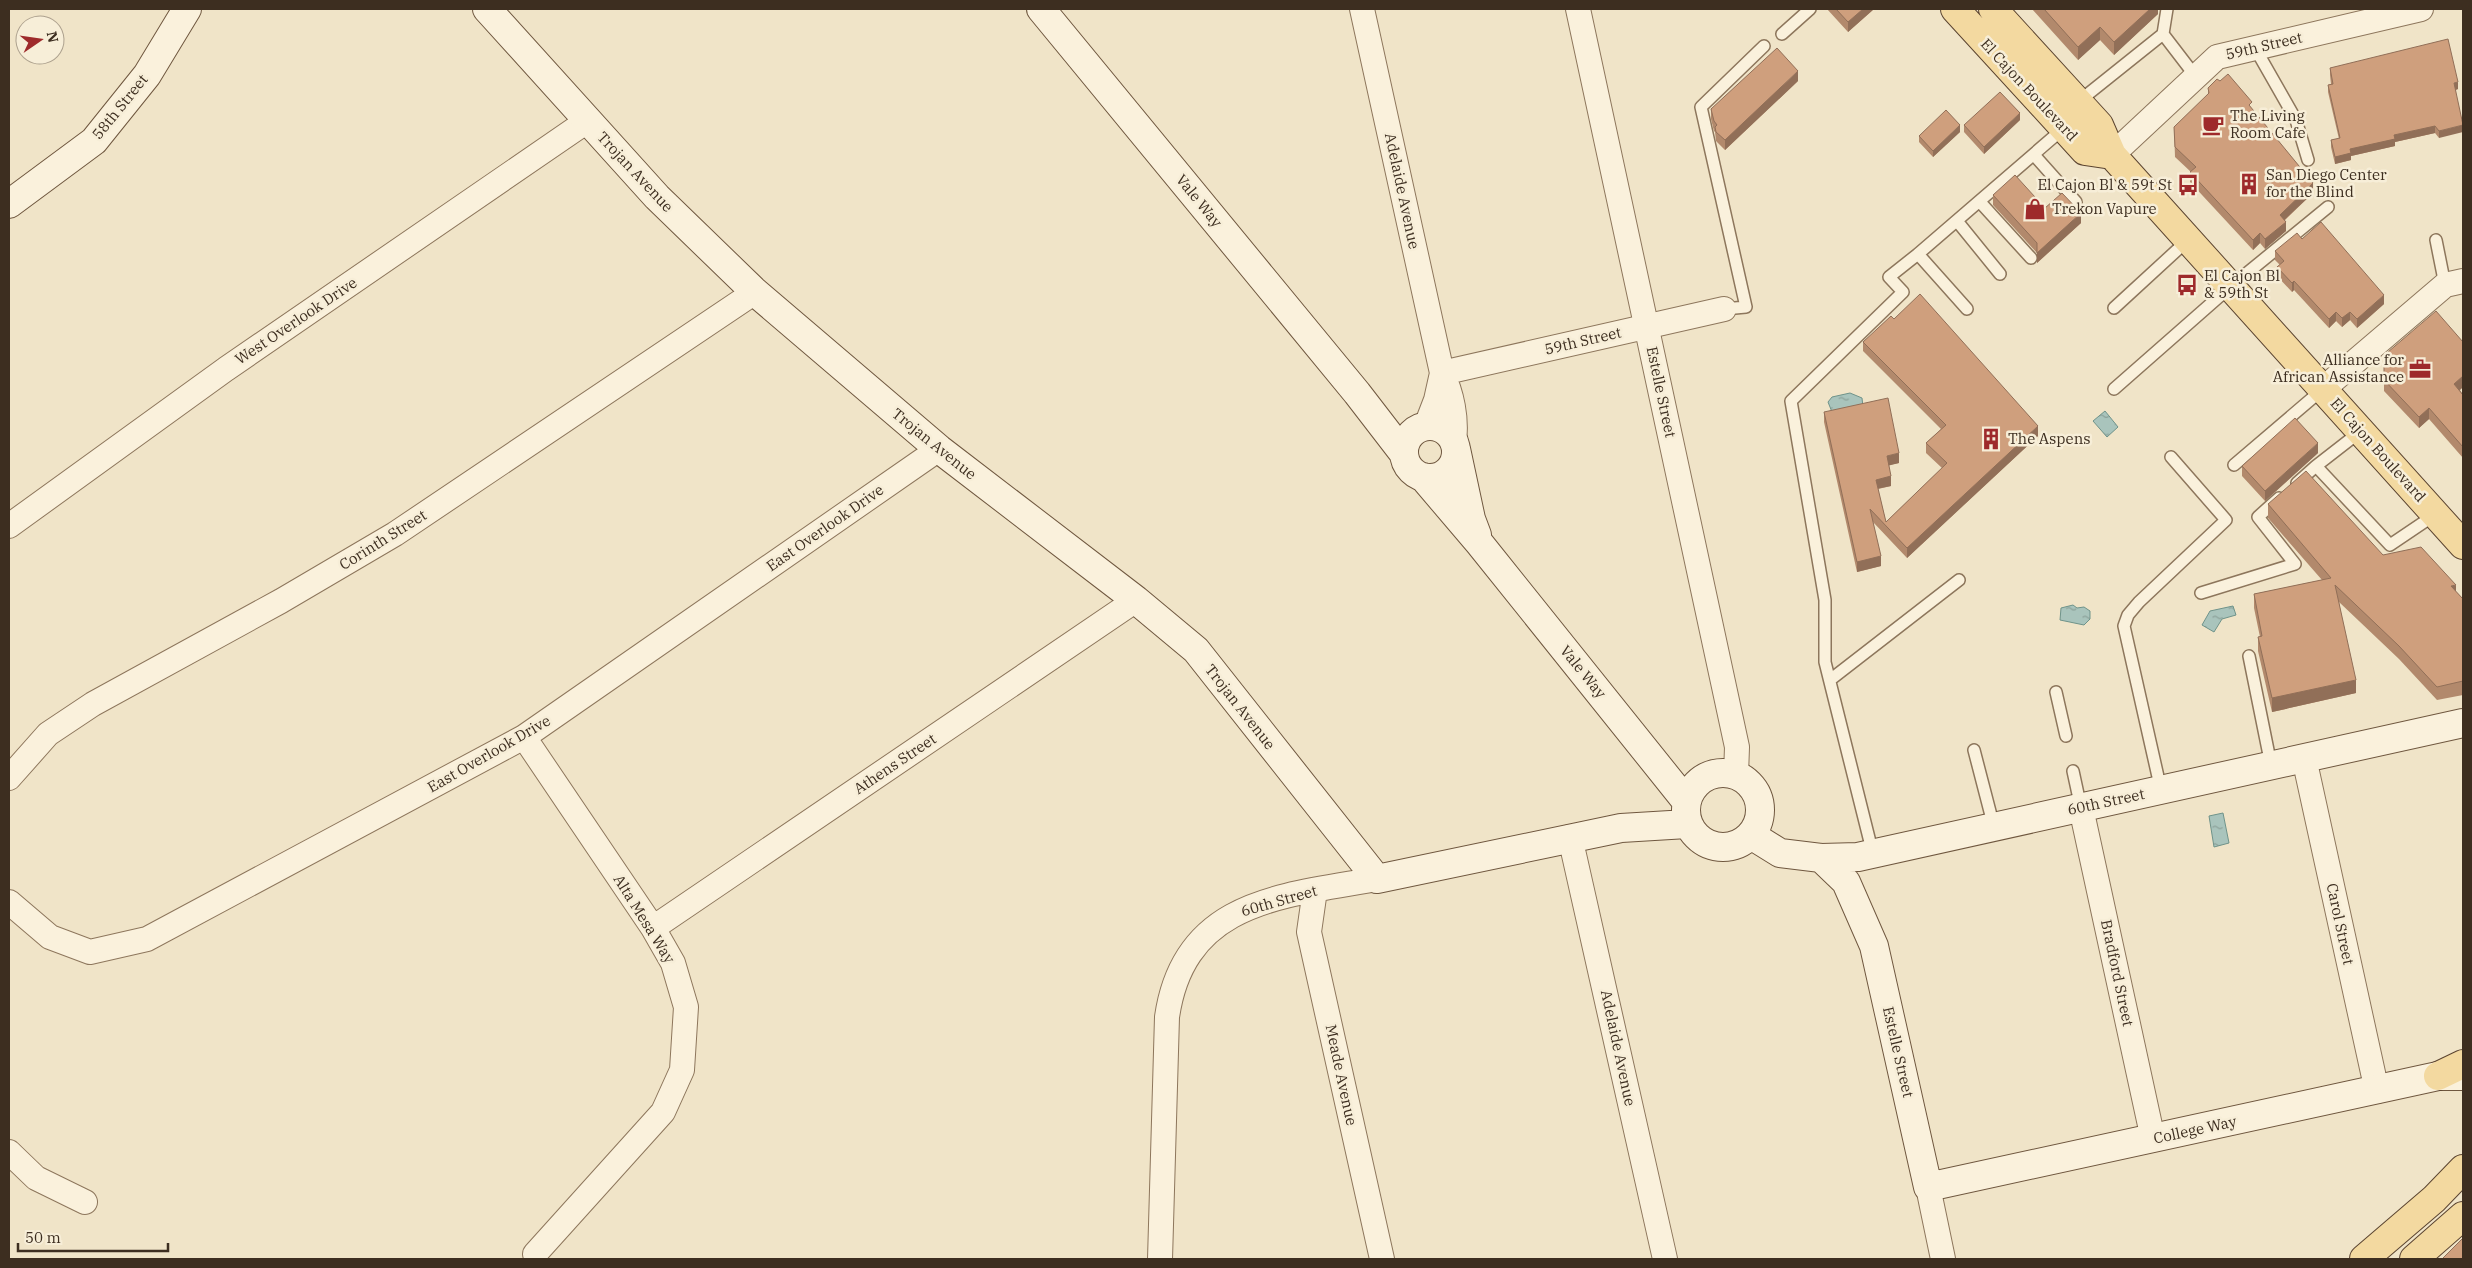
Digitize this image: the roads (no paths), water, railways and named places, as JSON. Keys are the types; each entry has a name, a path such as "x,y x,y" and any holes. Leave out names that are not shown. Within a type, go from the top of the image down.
{"main road":[{"name":"El Cajon Boulevard","path":"1955,9 2085,151 2112,156"},
{"name":"El Cajon Boulevard","path":"1993,9 2099,125 2112,156 2463,545"},
{"path":"2450,1076 2463,1064"},
{"path":"2364,1259 2434,1199 2463,1169"},
{"path":"2414,1259 2461,1223"}],"street":[{"name":"58th Street","path":"9,204 94,141 147,75 187,9"},
{"name":"Trojan Avenue","path":"487,9 657,197 755,292 939,449 1136,600 1196,650 1377,879"},
{"name":"Vale Way","path":"1041,9 1357,393 1404,454 1410,468 1423,477 1480,544 1687,812"},
{"name":"Adelaide Avenue","path":"1362,9 1442,373 1447,382 1456,425 1455,445"},
{"name":"Estelle Street","path":"1578,9 1737,747 1736,775"},
{"name":"59th Street","path":"2112,156 2217,57 2421,9"},
{"name":"West Overlook Drive","path":"9,526 226,368 587,121"},
{"path":"2322,389 2454,283"},
{"name":"Corinth Street","path":"9,778 48,734 93,704 281,601 395,534 755,292"},
{"name":"59th Street","path":"1442,373 1724,310"},
{"name":"Adelaide Avenue","path":"1426,426 1436,400 1442,373"},
{"name":"Vale Way","path":"1357,393 1426,426 1442,429 1455,445 1471,519 1480,544"},
{"path":"1404,454 1407,439 1418,428 1426,426"},
{"path":"1423,477 1440,476 1447,472 1455,458 1455,445"},
{"name":"East Overlook Drive","path":"9,902 50,937 90,952 147,939 524,737 939,449"},
{"name":"Athens Street","path":"653,928 1136,600"},
{"name":"60th Street","path":"1751,835 1780,853 1821,858 1858,857 2463,723"},
{"name":"Alta Mesa Way","path":"524,737 653,928 673,963 686,1007 682,1070 663,1112 535,1254"},
{"name":"Carol Street","path":"2304,758 2377,1091"},
{"path":"1715,773 1736,775 1751,785 1759,801 1759,819 1751,835 1735,846 1716,847 1699,840 1687,812 1697,782 1715,773"},
{"name":"Bradford Street","path":"2081,808 2153,1139"},
{"name":"60th Street","path":"1160,1259 1167,1017 1175,980 1194,947 1223,920 1253,905 1315,890 1377,879 1570,837 1639,825 1687,812"},
{"name":"Adelaide Avenue","path":"1570,837 1665,1259"},
{"name":"Estelle Street","path":"1821,858 1846,882 1874,946 1943,1259"},
{"name":"Meade Avenue","path":"1315,890 1309,932 1382,1259"},
{"name":"College Way","path":"1928,1187 2450,1076"},
{"path":"9,1152 36,1178 85,1202"}],"lane":[{"path":"1782,34 1810,9"},
{"path":"2078,102 2163,34 2167,9"},
{"path":"2163,34 2196,77"},
{"path":"1724,310 1746,307 1701,107 1764,46"},
{"path":"2255,48 2296,120 2308,160"},
{"path":"1873,854 1825,662 1825,600 1791,401 1903,292 1889,277 1980,202 2064,128"},
{"path":"2034,155 2076,202"},
{"path":"1980,202 2031,258"},
{"path":"2114,389 2230,286 2328,207"},
{"path":"1957,221 2000,274"},
{"path":"2114,308 2188,240"},
{"path":"2436,240 2454,283"},
{"path":"1918,254 1967,309"},
{"path":"2234,465 2322,389"},
{"path":"2201,594 2295,564 2258,517 2316,466 2361,431"},
{"path":"2161,790 2124,626 2128,615 2139,602 2226,520 2171,456"},
{"path":"2316,466 2390,545 2436,514"},
{"path":"1830,680 1959,580"},
{"path":"2249,656 2272,766"},
{"path":"2056,692 2066,736"},
{"path":"1974,750 1994,827"},
{"path":"2073,771 2081,808"}],"water":[{"path":"1850,393 1862,398 1863,407 1832,412 1828,402 1832,397"},
{"path":"2105,411 2118,427 2107,437 2093,421"},
{"path":"2073,605 2077,608 2084,607 2090,611 2090,619 2084,625 2060,620 2061,608"},
{"path":"2233,606 2236,615 2222,619 2214,632 2202,625 2210,611"},
{"path":"2223,813 2229,843 2214,847 2209,816"}],"place":[{"name":"The Living Room Cafe","path":"2213,125"},
{"name":"San Diego Center for the Blind","path":"2249,184"},
{"name":"El Cajon Bl & 59t St","path":"2188,185"},
{"name":"Trekon Vapure","path":"2035,209"},
{"name":"El Cajon Bl & 59th St","path":"2187,285"},
{"name":"Alliance for African Assistance","path":"2420,369"},
{"name":"The Aspens","path":"1991,439"}]}
